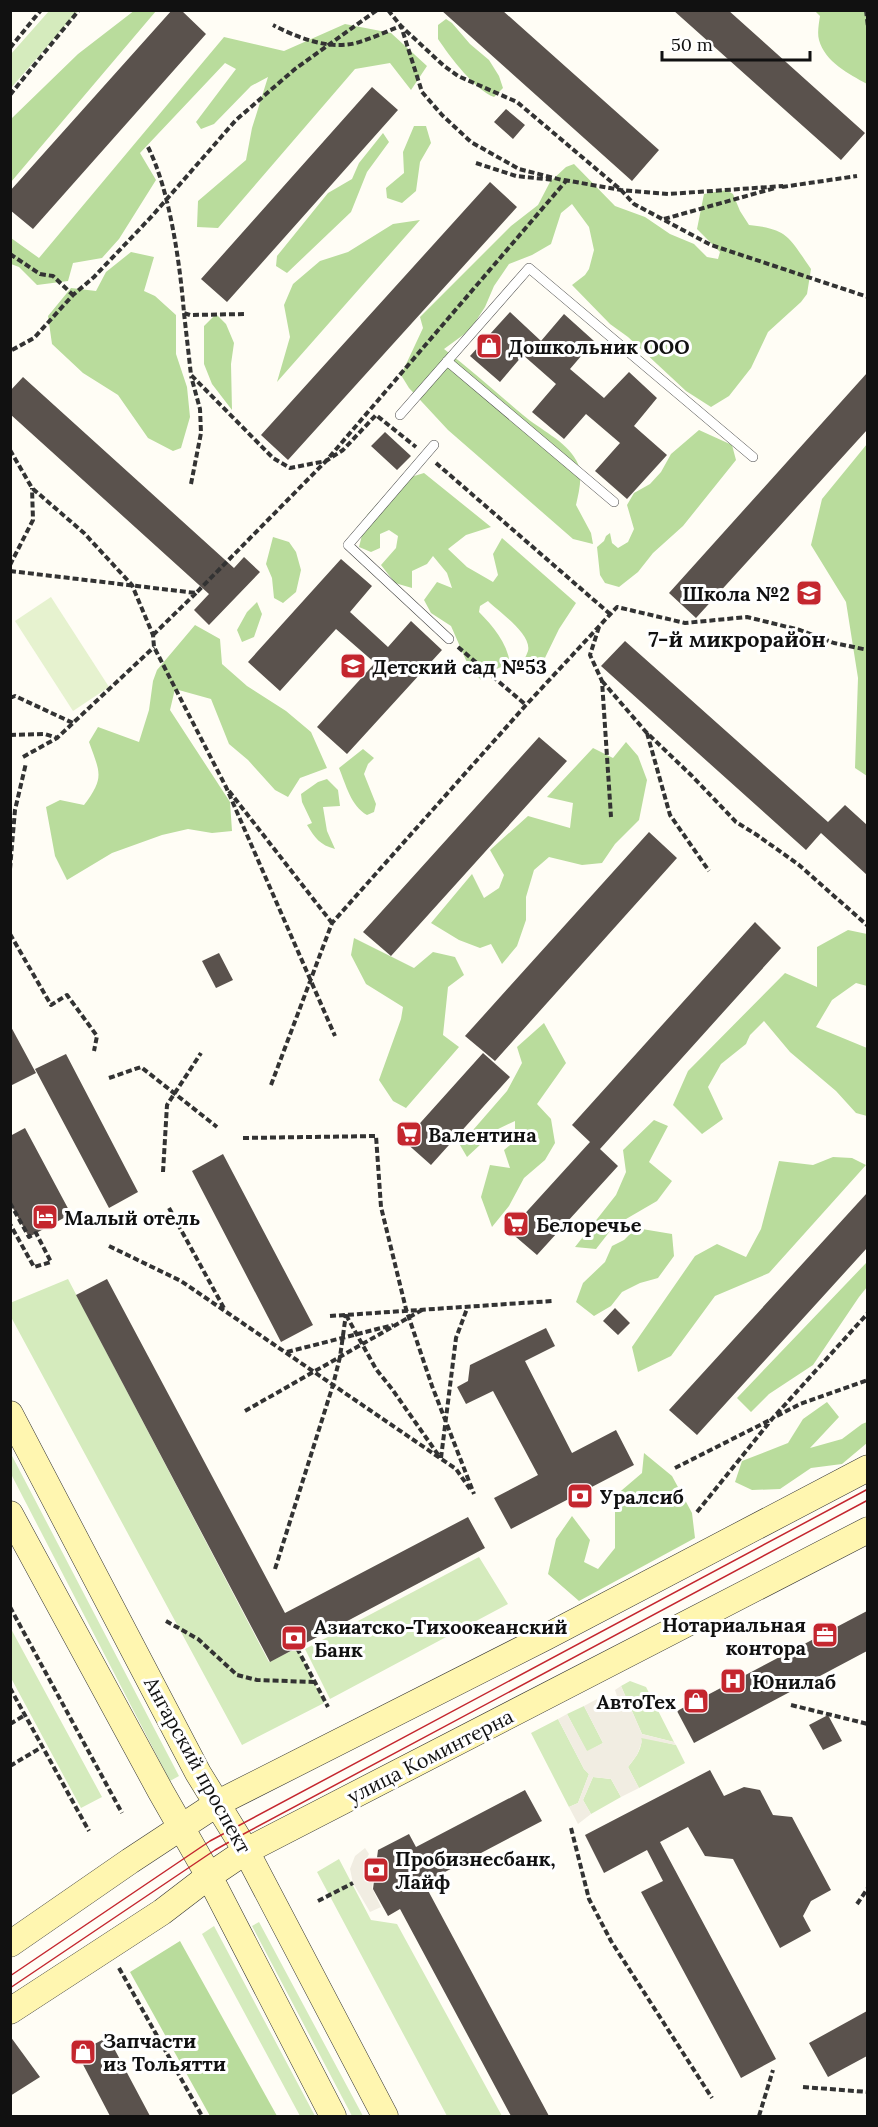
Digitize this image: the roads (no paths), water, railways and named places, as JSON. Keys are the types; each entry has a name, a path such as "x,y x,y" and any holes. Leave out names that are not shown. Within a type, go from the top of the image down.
{"street":[{"name":"Ангарский проспект","path":"10,1414 198,1773 246,1851 385,2116"},
{"path":"10,1944 218,1803 546,1637 867,1468"},
{"path":"10,1514 209,1876 333,2116"},
{"name":"улица Коминтерна","path":"10,2011 162,1912 246,1851 867,1530"}],"lane":[{"path":"400,416 529,268 753,457"},
{"path":"447,361 614,502"},
{"path":"434,445 348,545 449,639"}],"tram line":[{"path":"10,1976 210,1841 868,1489"},
{"path":"10,1988 215,1850 868,1500"}],"place":[{"name":"Дошкольник ООО","path":"489,346"},
{"name":"Школа №2","path":"809,593"},
{"name":"Детский сад №53","path":"353,666"},
{"name":"Валентина","path":"409,1134"},
{"name":"Малый отель","path":"45,1217"},
{"name":"Белоречье","path":"516,1224"},
{"name":"Уралсиб","path":"580,1496"},
{"name":"Нотариальная контора","path":"825,1635"},
{"name":"Азиатско-Тихоокеанский Банк","path":"294,1638"},
{"name":"Юнилаб","path":"733,1681"},
{"name":"АвтоТех","path":"696,1701"},
{"name":"Пробизнесбанк, Лайф","path":"376,1870"},
{"name":"Запчасти из Тольятти","path":"83,2052"}],"district":[{"name":"7-й микрорайон","path":"737,639"}]}
